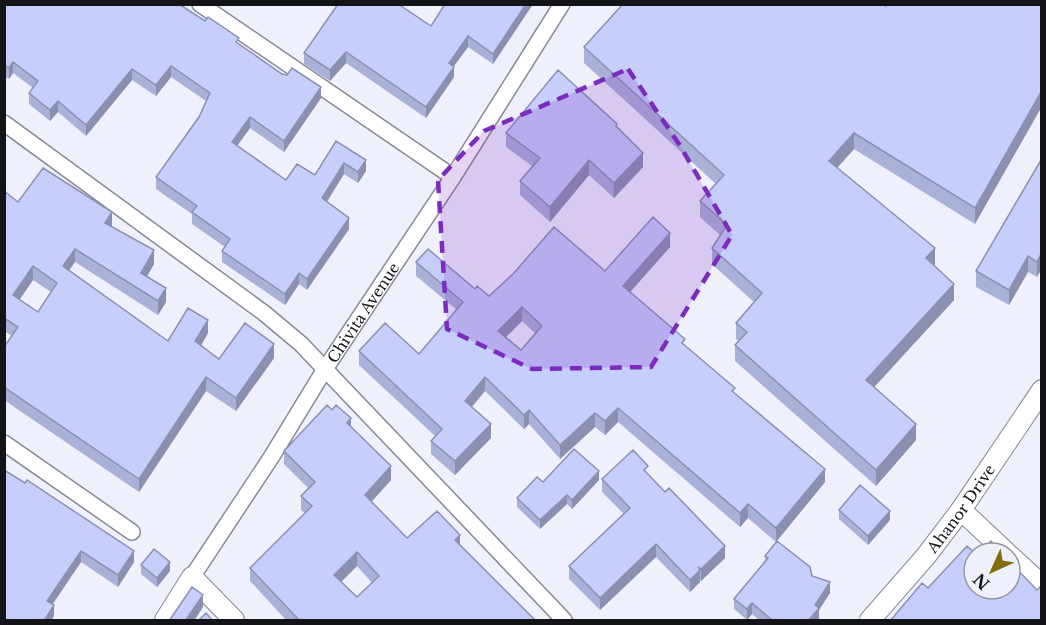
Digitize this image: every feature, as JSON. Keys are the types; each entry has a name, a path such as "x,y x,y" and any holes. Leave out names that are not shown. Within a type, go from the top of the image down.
{"street":[{"path":"200,4 453,177"},
{"name":"Chivita Avenue","path":"165,621 272,456 325,369 453,177 562,4"},
{"path":"4,123 264,313 325,369 564,621"},
{"name":"Ahanor Drive","path":"870,621 926,556 961,510 1041,390"},
{"path":"4,443 132,532"},
{"path":"961,510 994,541"},
{"path":"1022,567 1041,585"},
{"path":"192,577 234,621"}],"highlighted area":[{"path":"628,69 679,144 732,235 651,367 532,369 447,329 438,180 484,131"}],"building":[{"path":"4,4 179,4 205,21 208,17 239,38 236,42 282,74 287,75 292,68 321,87 284,141 250,117 232,142 286,180 297,164 315,175 336,141 366,160 358,172 344,163 322,198 349,218 307,279 299,273 285,294 222,251 230,239 192,212 197,206 156,177 199,117 210,93 171,66 156,85 132,69 86,125 58,101 50,110 29,93 38,81 13,62 9,68 4,65"},
{"path":"338,4 398,4 431,26 445,4 526,4 493,54 468,36 449,63 454,67 426,107 346,52 330,70 304,53"},
{"path":"623,4 885,4 886,6 887,4 1041,4 1041,92 975,208 854,133 829,161 935,248 926,258 954,284 866,380 916,424 876,470 735,345 747,332 736,323 762,293 712,248 727,225 700,201 724,175 584,47"},
{"path":"558,70 617,124 616,126 643,153 614,183 589,160 550,207 520,181 540,158 506,133"},
{"path":"1041,160 1041,254 1037,262 1028,256 1009,290 976,271"},
{"path":"43,168 112,212 105,223 154,250 141,273 166,288 158,301 75,249 63,266 168,341 188,308 208,320 195,341 219,359 245,323 274,344 236,398 206,377 139,479 4,387 4,347 18,327 4,318 4,191 18,202","holes":["33,266 57,283 38,312 13,295"]},
{"path":"653,217 670,233 623,286 685,339 682,343 735,388 732,391 825,469 776,528 748,504 740,513 618,408 605,421 595,413 560,445 529,410 524,415 485,377 465,401 491,424 455,461 431,441 442,429 359,351 385,323 419,354 463,302 416,262 428,249 475,289 477,286 489,296 513,274 554,227 605,271","holes":["522,307 542,326 521,350 498,331"]},
{"path":"327,405 332,410 336,405 351,418 347,423 391,466 365,495 407,538 437,511 460,535 455,540 536,621 300,621 250,568 312,506 301,496 315,482 284,451","holes":["357,552 379,576 357,597 334,575"]},
{"path":"574,449 599,471 572,500 567,495 540,520 517,498 537,477 543,482"},
{"path":"633,450 648,466 644,470 665,492 669,488 725,546 701,569 698,567 700,570 690,580 656,544 600,598 569,566 630,508 602,479"},
{"path":"4,470 25,483 27,480 134,551 118,575 81,551 47,601 54,605 44,621 4,621"},
{"path":"860,485 890,511 868,536 839,510"},
{"path":"777,541 810,567 812,576 830,582 815,605 819,608 808,621 773,621 752,603 747,609 734,599 768,558 765,556"},
{"path":"154,549 170,562 157,578 141,565"},
{"path":"962,551 962,601 1022,601 1022,574 1037,590 1041,586 1041,621 890,621 922,583 928,588"},
{"path":"192,587 203,595 185,621 169,621"},
{"path":"206,613 213,621 198,621"}]}
